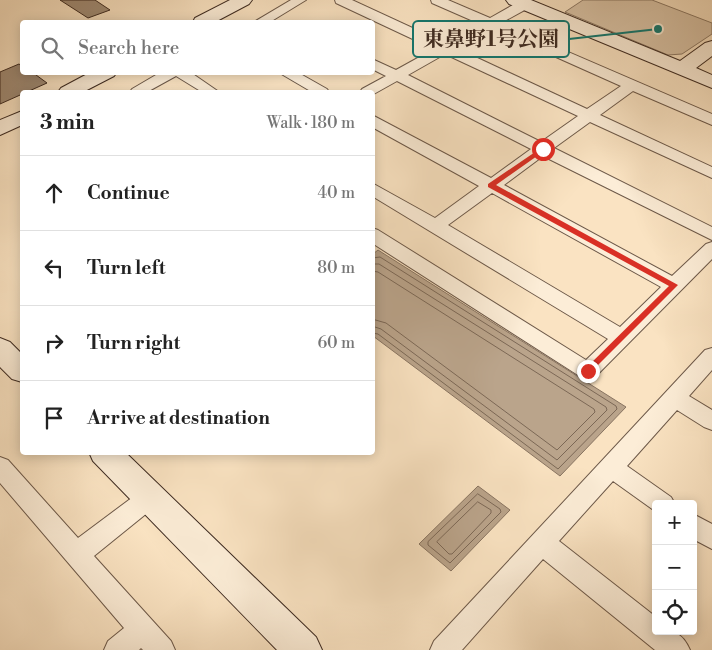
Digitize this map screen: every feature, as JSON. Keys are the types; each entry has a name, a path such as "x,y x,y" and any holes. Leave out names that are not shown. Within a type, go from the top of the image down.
{"street":[{"path":"206,20 243,0"},
{"path":"265,20 300,0"},
{"path":"341,0 712,173"},
{"path":"437,0 712,120"},
{"path":"371,90 491,23 520,2 712,82"},
{"path":"276,14 288,20"},
{"path":"682,70 712,47"},
{"path":"375,65 712,234"},
{"path":"72,90 101,75"},
{"path":"142,90 168,75"},
{"path":"184,75 209,90"},
{"path":"291,75 318,90"},
{"path":"435,226 631,85"},
{"path":"0,129 20,118"},
{"path":"375,122 674,285"},
{"path":"375,190 622,338"},
{"path":"375,236 588,371 712,248"},
{"path":"0,349 20,369"},
{"path":"444,650 541,542 612,468 712,356"},
{"path":"674,397 712,421"},
{"path":"107,455 303,650"},
{"path":"0,467 161,650"},
{"path":"612,468 657,500"},
{"path":"77,554 149,498"},
{"path":"697,528 712,538"},
{"path":"541,542 676,650"},
{"path":"118,650 142,629"}],"shaded area":[{"path":"583,0 652,0 712,23 712,34 682,54 668,55 565,12"}],"water":[{"path":"378,250 626,407 560,476 375,337 375,252"},
{"path":"478,486 510,510 451,571 419,544"}],"building":[{"path":"60,0 95,0 110,10 88,18"},
{"path":"19,64 20,75 36,75 47,83 31,90 20,90 20,95 0,104 0,72"}],"place":[{"name":"東鼻野1号公園","path":"658,29"}],"route":[{"path":"543,149 491,185 674,285 588,371"}]}
